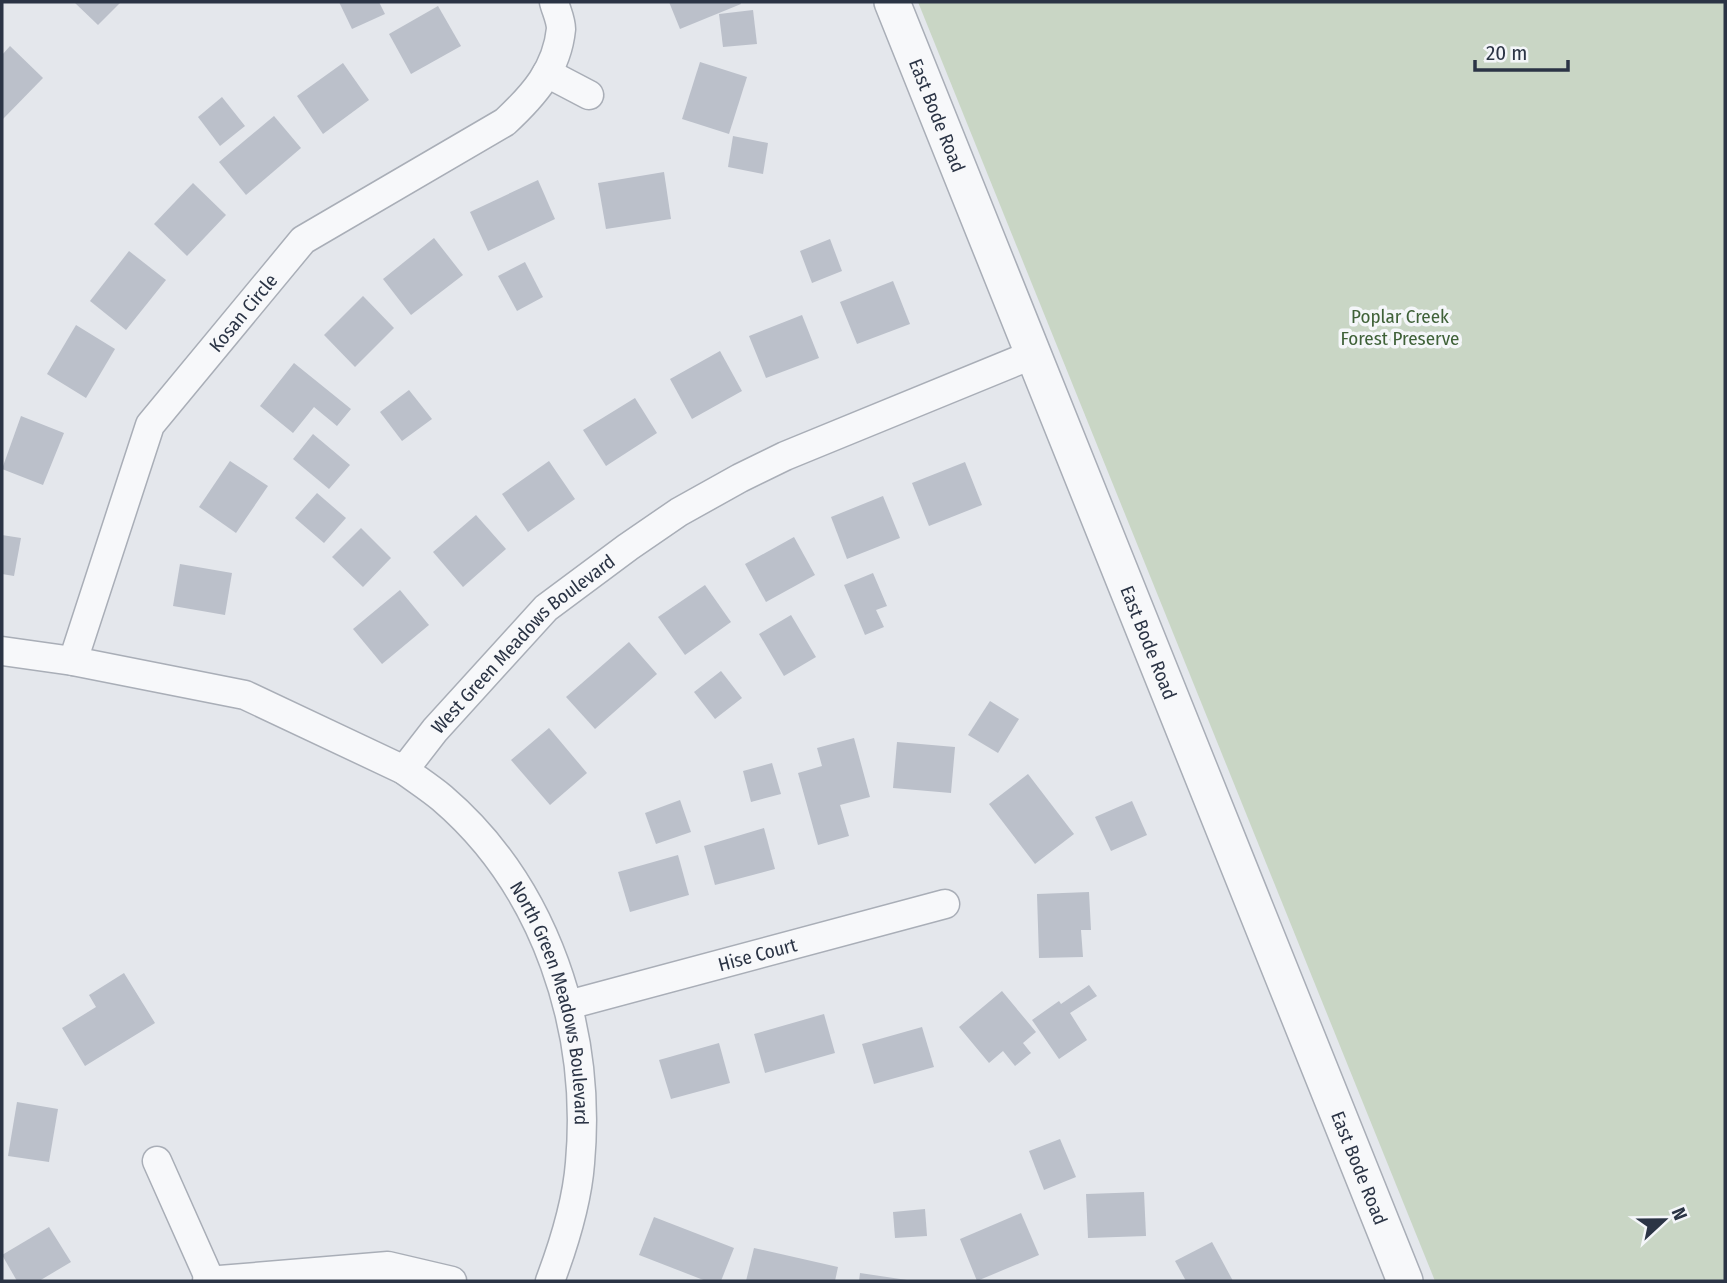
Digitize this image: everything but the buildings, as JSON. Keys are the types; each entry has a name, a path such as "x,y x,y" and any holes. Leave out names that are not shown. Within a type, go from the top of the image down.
{"street":[{"name":"Kosan Circle","path":"73,661 150,425 303,240 505,121 533,96 552,64 561,26 554,2"},
{"name":"East Bode Road","path":"892,2 1405,1281"},
{"path":"547,73 589,95"},
{"name":"West Green Meadows Boulevard","path":"404,770 435,730 546,608 679,512 785,457 1034,354"},
{"path":"2,651 73,661 245,695 404,770"},
{"name":"North Green Meadows Boulevard","path":"404,770 443,799 483,840 508,873 529,904 568,1005 580,1074 580,1165 570,1216 550,1281"},
{"name":"Hise Court","path":"568,1005 945,904"},
{"path":"158,1161 209,1281 388,1266 452,1281"}],"green space":[{"name":"Poplar Creek Forest Preserve","path":"918,2 1725,2 1725,1281 1435,1281"}]}
